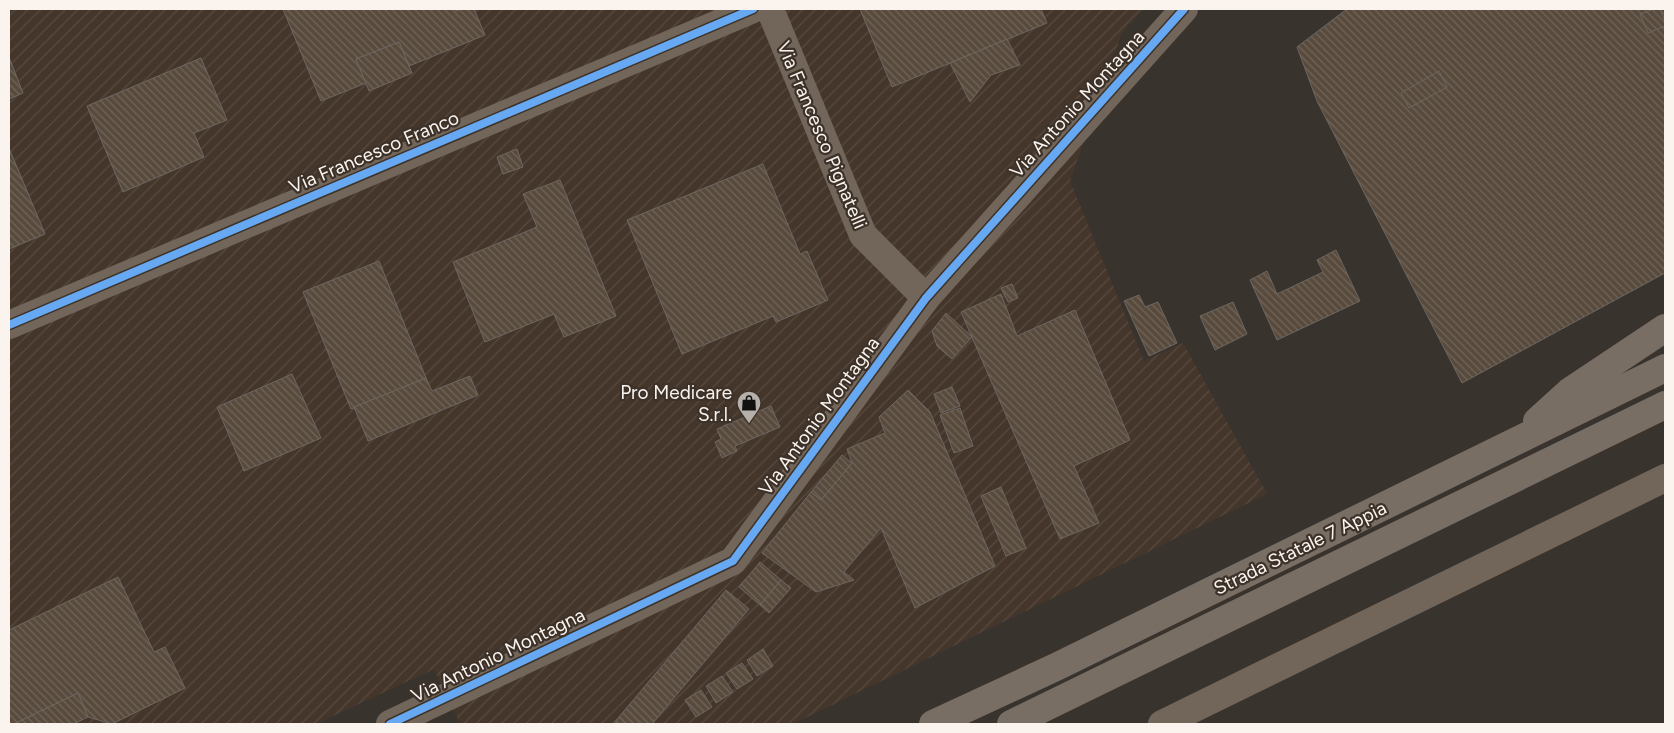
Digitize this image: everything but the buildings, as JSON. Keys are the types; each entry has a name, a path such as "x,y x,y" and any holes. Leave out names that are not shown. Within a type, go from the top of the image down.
{"highway":[{"path":"1513,442 1569,392 1665,328"},
{"name":"Strada Statale 7 Appia","path":"933,724 1058,666 1665,368"},
{"name":"Strada Statale 7 Appia","path":"1011,724 1352,556 1665,405"}],"street":[{"name":"Via Francesco Franco","path":"9,325 753,9"},
{"name":"Via Francesco Pignatelli","path":"770,9 863,234 926,298"},
{"name":"Via Antonio Montagna","path":"390,724 733,561 926,298 1184,9"},
{"path":"1162,724 1665,478"}],"shaded area":[{"path":"9,9 1143,9 1122,33 1070,181 1144,361 1183,343 1267,494 793,724 460,724 434,669 316,724 9,724"}],"cycle path":[{"path":"9,325 753,9"},
{"path":"390,724 733,561 926,298 1184,9"}],"place":[{"name":"Pro Medicare S.r.l.","path":"749,424"}]}
